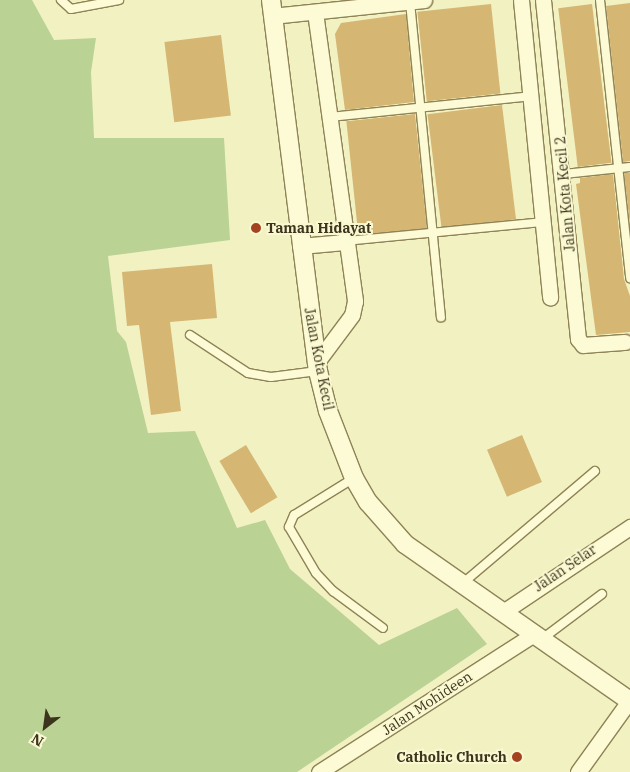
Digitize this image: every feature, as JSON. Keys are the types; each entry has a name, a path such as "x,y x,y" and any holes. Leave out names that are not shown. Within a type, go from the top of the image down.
{"street":[{"path":"521,0 550,298"},
{"name":"Jalan Kota Kecil 2","path":"543,0 564,174 579,342 625,342"},
{"path":"272,8 315,12 417,1"},
{"name":"Jalan Kota Kecil","path":"272,8 300,246 318,367 331,419 354,478 368,502 405,544 629,701"},
{"path":"315,12 353,308 318,367"},
{"path":"300,246 345,242"},
{"name":"Jalan Selar","path":"502,612 630,527"},
{"name":"Jalan Mohideen","path":"319,772 538,636"},
{"path":"582,771 629,701"}],"lane":[{"path":"61,0 70,9 119,0"},
{"path":"600,0 630,278"},
{"path":"417,1 418,108 441,317"},
{"path":"328,117 530,96"},
{"path":"564,174 630,168"},
{"path":"345,242 543,222"},
{"path":"190,336 248,373 272,377 318,367"},
{"path":"462,585 595,471"},
{"path":"354,478 294,515 289,527 316,573 333,591 383,628"},
{"path":"538,636 602,594"}],"green space":[{"path":"0,0 32,0 54,40 96,38 91,72 94,138 224,138 230,240 108,256 117,331 126,342 148,433 195,431 237,528 265,520 290,569 379,645 457,608 487,644 297,772 0,772"}],"building":[{"path":"630,3 630,161 623,162 606,6"},
{"path":"491,4 500,94 427,101 417,12"},
{"path":"592,4 611,163 578,167 558,8"},
{"path":"406,14 414,102 345,110 335,34 341,23"},
{"path":"221,35 231,115 174,122 164,42"},
{"path":"502,105 516,219 442,228 428,114"},
{"path":"415,114 427,228 358,236 346,121"},
{"path":"624,173 630,173 630,226"},
{"path":"613,174 624,279 630,296 630,332 596,335 576,184 580,183 580,178"},
{"path":"212,264 217,318 170,322 181,411 151,415 139,325 127,326 122,272"},
{"path":"522,435 542,482 507,497 487,450"},
{"path":"246,445 277,497 251,513 219,461"}],"place":[{"name":"Taman Hidayat","path":"256,228"},
{"name":"Catholic Church","path":"517,757"}]}
